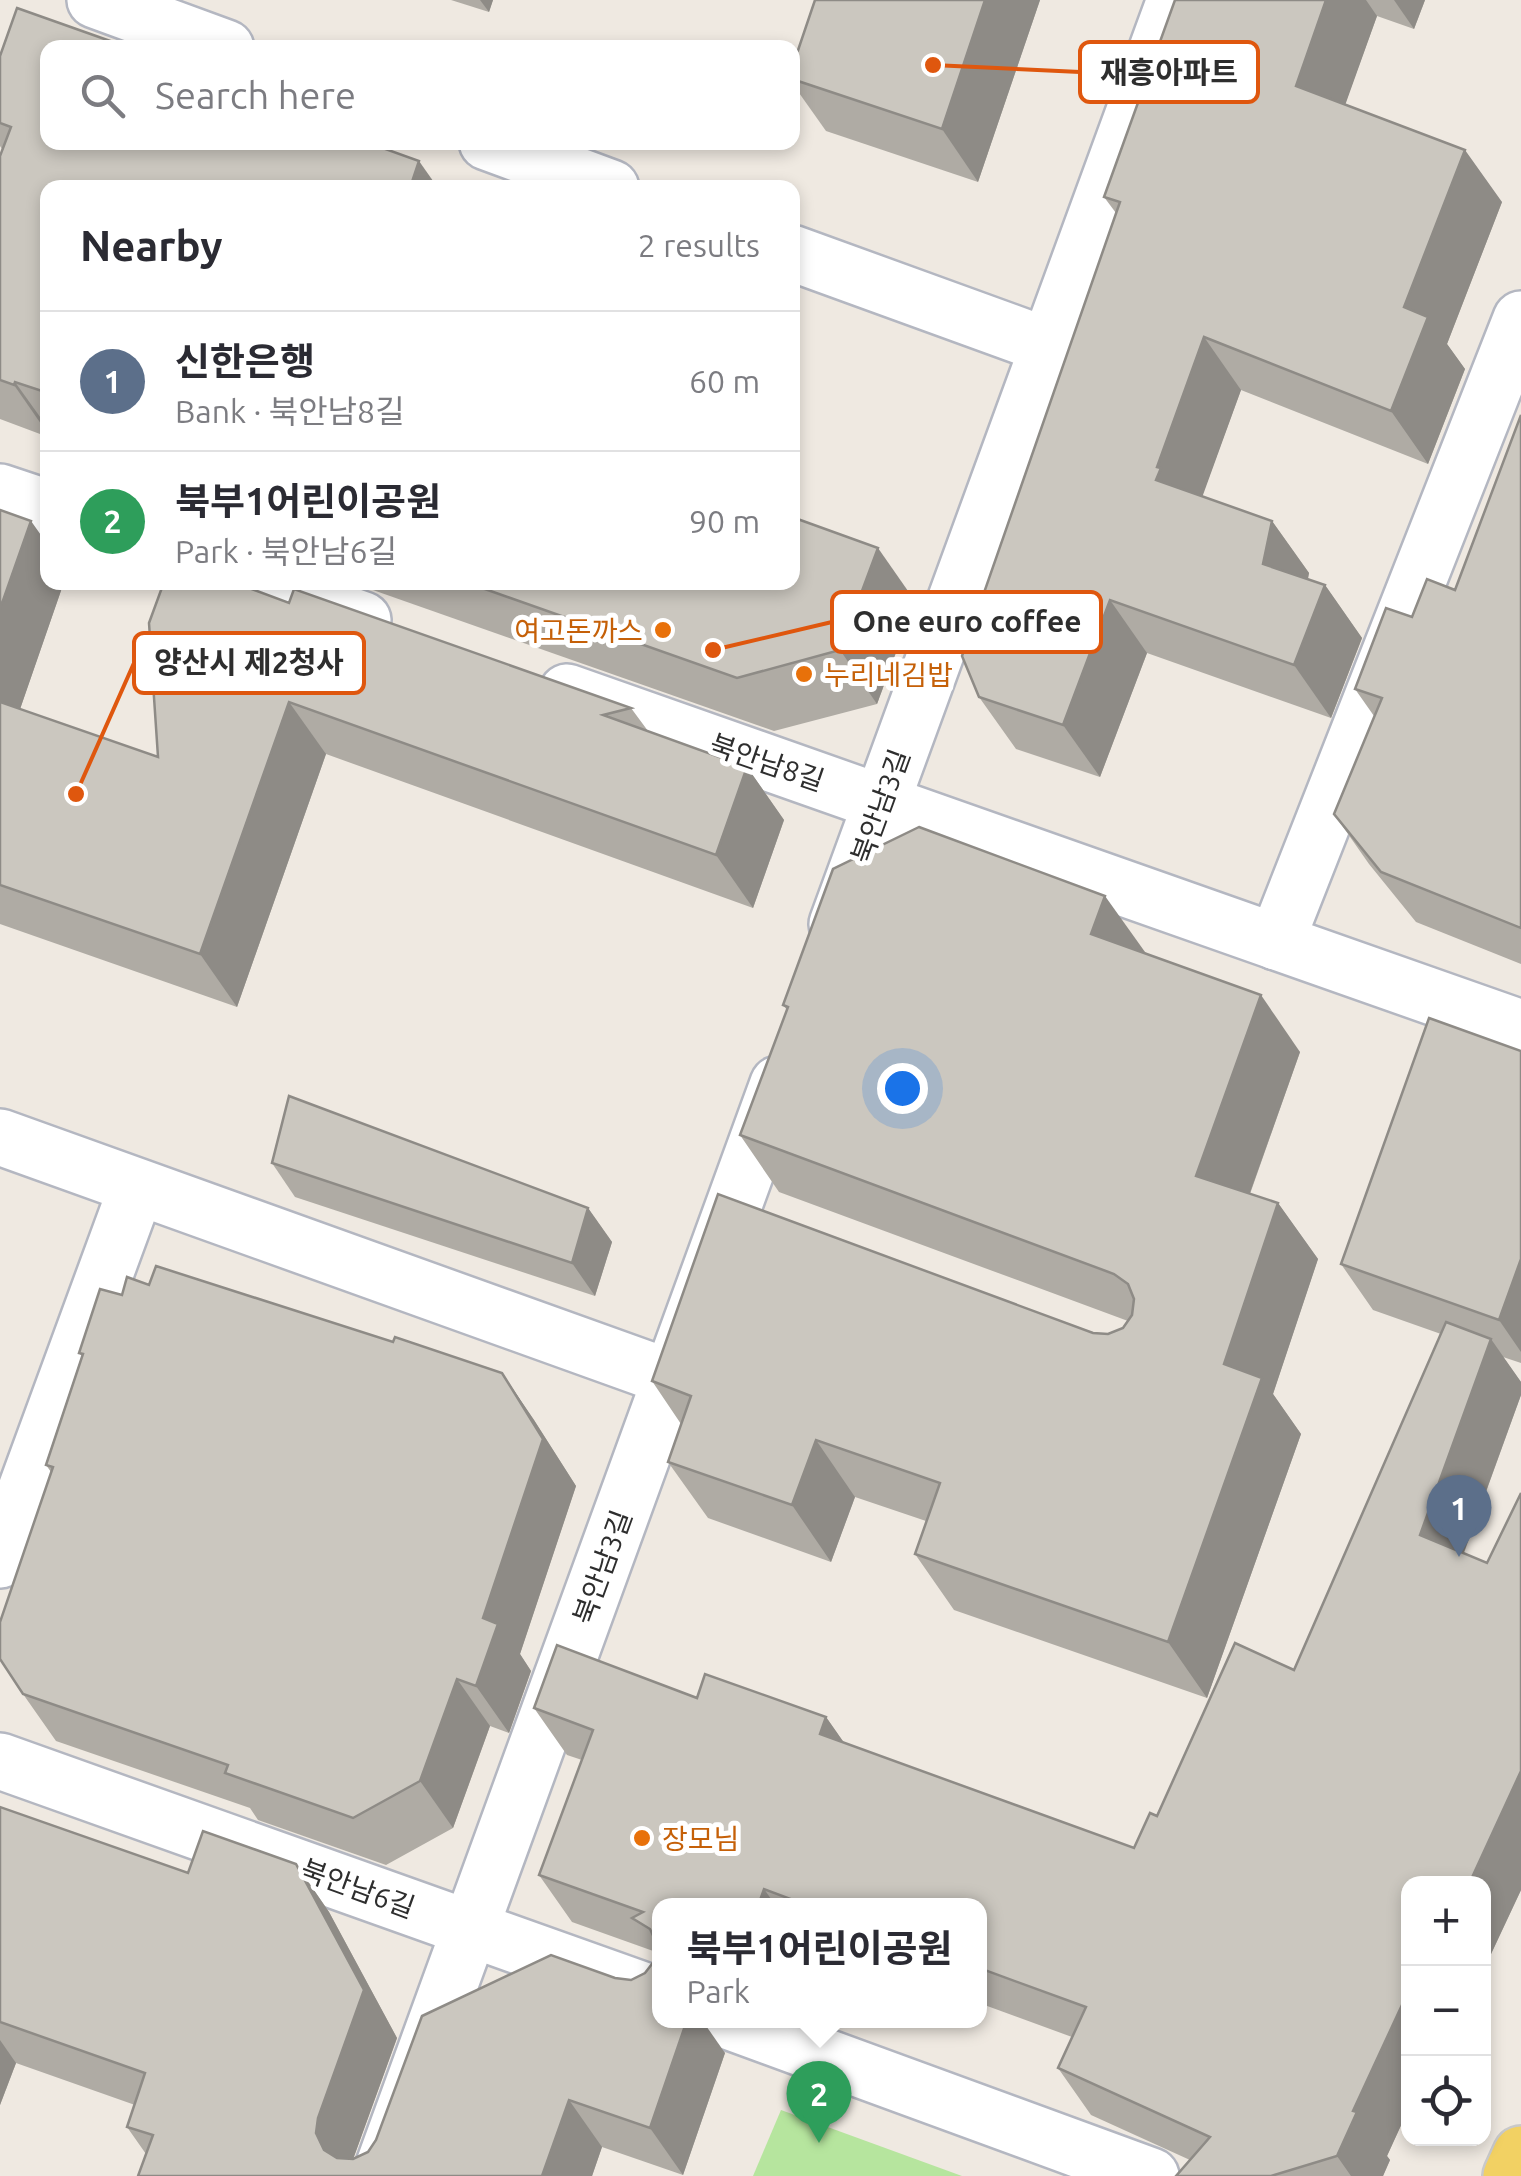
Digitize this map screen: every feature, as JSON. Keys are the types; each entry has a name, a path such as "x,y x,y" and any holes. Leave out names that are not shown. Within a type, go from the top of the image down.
{"main road":[{"path":"1511,2176 1521,2154"}],"street":[{"path":"95,0 204,40"},
{"name":"북안남3길","path":"821,969 1174,0"},
{"path":"509,150 589,180"},
{"path":"800,257 1048,346"},
{"path":"1276,942 1521,319"},
{"path":"0,492 40,505"},
{"path":"280,590 404,634"},
{"name":"북안남8길","path":"514,673 1521,1028"},
{"name":"북안남3길","path":"380,2176 671,1378 752,1215 794,1042"},
{"path":"0,1137 671,1378"},
{"path":"0,1560 138,1187"},
{"name":"북안남6길","path":"0,1761 652,1993"},
{"path":"747,2028 1150,2176"}],"green space":[{"path":"781,2110 962,2176 753,2176"}],"building":[{"path":"815,0 985,0 942,129 800,82 800,44"},
{"path":"1175,0 1326,0 1296,86 1465,150 1404,307 1428,317 1391,411 1204,337 1157,467 1161,468 1156,480 1272,521 1263,564 1325,585 1294,665 1110,600 1063,725 979,697 962,656 1120,202 1104,197"},
{"path":"17,8 107,40 40,40 40,150 388,150 419,161 413,180 40,180 40,390 15,382 14,385 0,380 0,156 11,127 0,123 0,56"},
{"path":"1521,415 1521,928 1381,872 1334,814 1382,698 1355,689 1386,608 1412,617 1427,579 1455,590"},
{"path":"0,510 31,521 0,609"},
{"path":"800,520 878,548 840,650 737,678 488,590 800,590"},
{"path":"161,590 254,590 289,603 297,590 631,708 603,715 747,767 716,855 289,702 200,954 0,885 0,702 158,757 149,623"},
{"path":"919,827 1105,896 1091,934 1261,995 1196,1176 1278,1203 1224,1364 1262,1378 1168,1642 915,1554 940,1483 816,1440 792,1505 668,1462 691,1396 652,1381 718,1194 1093,1333 1108,1334 1123,1328 1132,1315 1134,1299 1128,1284 1114,1274 740,1135 788,1007 783,1005 833,869"},
{"path":"1429,1018 1521,1051 1521,1259 1499,1320 1341,1264"},
{"path":"289,1096 588,1208 572,1263 272,1163"},
{"path":"156,1266 502,1373 543,1439 483,1618 498,1624 476,1686 457,1679 420,1781 353,1818 225,1773 228,1765 23,1694 0,1659 0,1622 53,1467 46,1465 100,1289 122,1295 127,1277 149,1285"},
{"path":"1446,1322 1491,1339 1420,1535 1487,1563 1521,1493 1521,1771 1473,1876 1401,1876 1401,2007 1353,2111 1357,2112 1337,2156 1271,2176 1176,2176 1210,2137 1058,2068 1086,2007 987,1971 987,1898 788,1898 764,1889 761,1898 652,1898 652,1933 632,1918 643,1912 539,1875 593,1730 534,1708 557,1645 697,1698 705,1674 826,1717 820,1734 1134,1848 1150,1813 1157,1816 1235,1643 1294,1670"},
{"path":"0,1807 188,1873 203,1831 296,1864 364,1990 318,2118 316,2133 324,2150 337,2158 353,2159 368,2152 376,2140 422,2016 551,1955 631,1980 652,1964 652,2028 684,2028 650,2128 569,2100 542,2176 138,2176 153,2135 127,2127 145,2073 0,2022"}],"place":[{"name":"재흥아파트","path":"933,65"},
{"name":"여고돈까스","path":"663,630"},
{"name":"One euro coffee","path":"713,650"},
{"name":"누리네김밥","path":"804,674"},
{"name":"양산시 제2청사","path":"76,794"},
{"name":"신한은행","path":"1459,1557"},
{"name":"장모님","path":"642,1838"},
{"name":"북부1어린이공원","path":"819,2143"}]}
